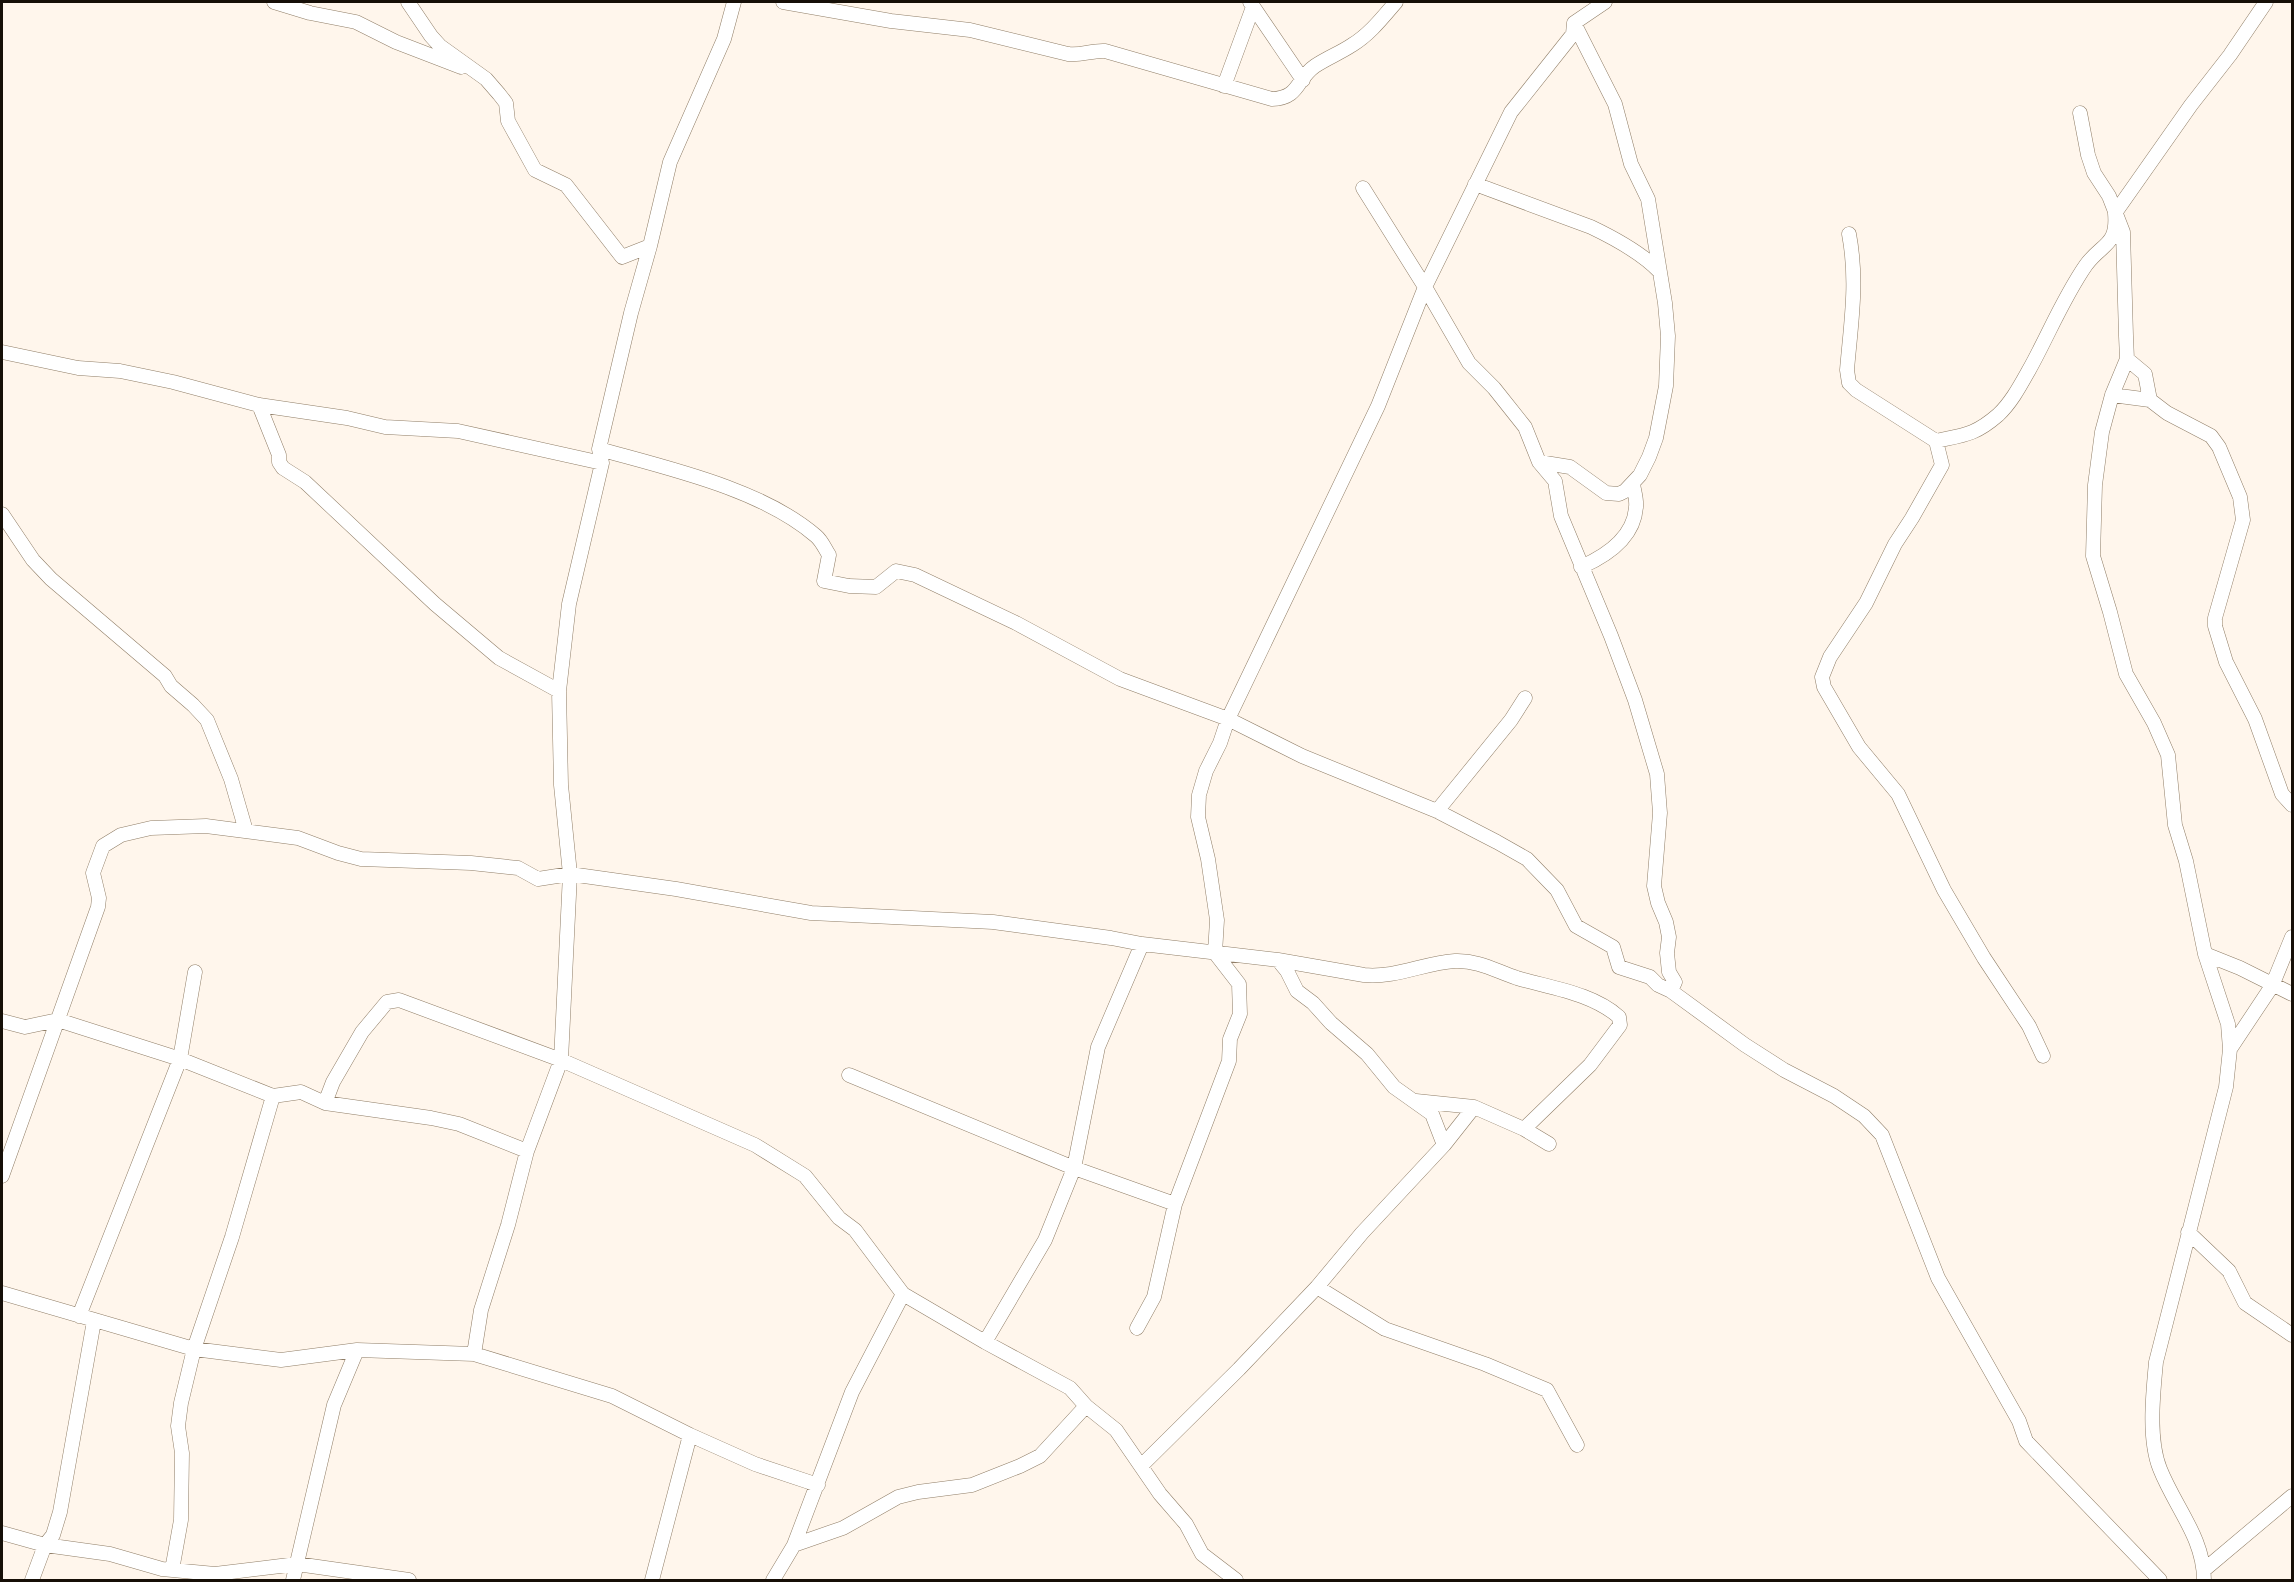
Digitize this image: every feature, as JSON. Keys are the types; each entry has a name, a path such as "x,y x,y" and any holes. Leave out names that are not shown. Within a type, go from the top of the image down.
{"street":[{"path":"274,2 310,13 356,22 396,42 480,74"},
{"path":"408,2 435,41 480,74 506,103 508,121 535,170 566,185 622,256 650,246"},
{"path":"474,1354 481,1310 508,1225 527,1151 561,1060 570,874 561,785 559,691 569,604 602,463 599,449 670,162 724,39 734,2"},
{"path":"783,2 891,21 970,30 1077,56 1096,50 1105,51 1272,99 1282,99 1291,95 1313,67 1355,44 1396,2"},
{"path":"1574,23 1605,2"},
{"path":"1936,441 1975,433 1999,414 2010,401 2081,273 2091,259 2113,237 2116,228 2115,213 2266,2"},
{"path":"1224,86 1252,4"},
{"path":"1252,4 1303,80"},
{"path":"1137,1329 1154,1296 1175,1204 1229,1061 1230,1039 1240,1014 1239,984 1215,953 1217,920 1208,859 1198,817 1199,795 1206,771 1220,743 1228,719 1378,406 1425,287 1475,184 1511,112 1573,34 1574,23"},
{"path":"1539,462 1570,467 1597,488 1611,494 1625,491 1644,468 1656,438 1666,386 1668,336 1648,198 1631,164 1615,104 1574,23"},
{"path":"2080,113 2094,173 2109,196 2123,232 2127,359 2112,395 2102,432 2095,485 2093,556 2126,674 2154,723 2168,755 2175,825 2186,861 2205,954 2228,1024 2230,1049 2226,1087 2156,1362 2152,1425 2159,1467 2198,1544 2204,1576"},
{"path":"1475,184 1609,235 1651,262 1660,272"},
{"path":"1363,188 1469,363 1494,388 1525,427 1539,462 1555,481 1561,516 1631,689 1657,774 1660,813 1654,886 1669,937 1667,952 1669,972 1675,982 1671,991"},
{"path":"1849,234 1854,261 1855,286 1847,370 1849,383 1856,390 1936,441 1942,465 1912,518 1894,544 1866,603 1830,657 1822,677 1824,687 1860,747 1898,794 1918,839 1955,909 2029,1026 2043,1056"},
{"path":"2,352 78,368 120,372 173,382 259,405 347,418 385,427 458,431 602,463"},
{"path":"2127,359 2145,374 2150,400"},
{"path":"2112,395 2150,400 2167,413 2189,423 2216,440 2240,497 2243,520 2215,618 2215,626 2226,662 2255,719 2282,794 2292,805"},
{"path":"259,405 283,468 304,482 435,604 498,658 559,691"},
{"path":"599,449 675,470 770,506 818,537 829,555 824,581 849,586 876,587 896,571 915,575 1042,636 1120,679 1228,719 1302,756 1437,811 1527,858 1557,890 1576,926 1613,947 1619,966 1650,977 1745,1046 1784,1070 1834,1096 1864,1116 1881,1135 1938,1278 2019,1421 2026,1441 2160,1581"},
{"path":"1581,567 1610,553 1632,524 1636,506 1633,484"},
{"path":"2,514 33,560 51,579 165,676 171,686 202,713 231,779 246,831"},
{"path":"1437,811 1511,720 1525,698"},
{"path":"2,1176 98,907 99,898 93,873 103,846 121,835 151,828 206,826 298,838 361,859 471,863 518,868 538,879 570,874 676,889 812,913 993,922 1142,944 1278,960 1378,977 1451,961 1481,964 1514,977 1588,998 1609,1008 1619,1017 1620,1025 1616,1033 1590,1065 1524,1129"},
{"path":"2230,1049 2272,986 2292,937"},
{"path":"985,1342 1045,1240 1074,1168 1098,1047 1142,944"},
{"path":"2205,954 2240,968 2292,994"},
{"path":"1278,960 1297,991 1367,1054 1394,1087 1432,1114 1438,1124 1444,1145"},
{"path":"79,1316 180,1059 195,972"},
{"path":"325,1103 333,1082 362,1032 387,1002 399,1000 561,1060 755,1144 805,1176 838,1218 855,1230 903,1294 1070,1388 1086,1406 1116,1430 1160,1494 1186,1524 1202,1554 1236,1581"},
{"path":"2,1021 25,1027 58,1020 180,1059 273,1096 301,1092 325,1103 459,1124 527,1151"},
{"path":"849,1075 1074,1168 1175,1204"},
{"path":"165,1573 181,1520 182,1453 178,1426 181,1403 194,1348 232,1237 273,1096"},
{"path":"1411,1101 1474,1107 1524,1129 1549,1144"},
{"path":"1142,1465 1239,1369 1317,1287 1362,1233 1444,1145 1474,1107"},
{"path":"2188,1232 2229,1271 2245,1303 2292,1335"},
{"path":"1317,1287 1384,1329 1485,1364 1547,1390 1577,1444"},
{"path":"2,1293 194,1348 281,1360 357,1350 474,1354 612,1396 755,1464 818,1485"},
{"path":"773,1581 794,1545 852,1392 903,1294"},
{"path":"32,1581 60,1512 94,1321"},
{"path":"292,1581 334,1405 357,1350"},
{"path":"794,1545 843,1528 898,1497 972,1485 1020,1466 1040,1456 1086,1406"},
{"path":"652,1581 690,1435"},
{"path":"2204,1576 2292,1496"},
{"path":"2,1533 45,1545 110,1554 165,1573 215,1574 297,1564 409,1580"}]}
